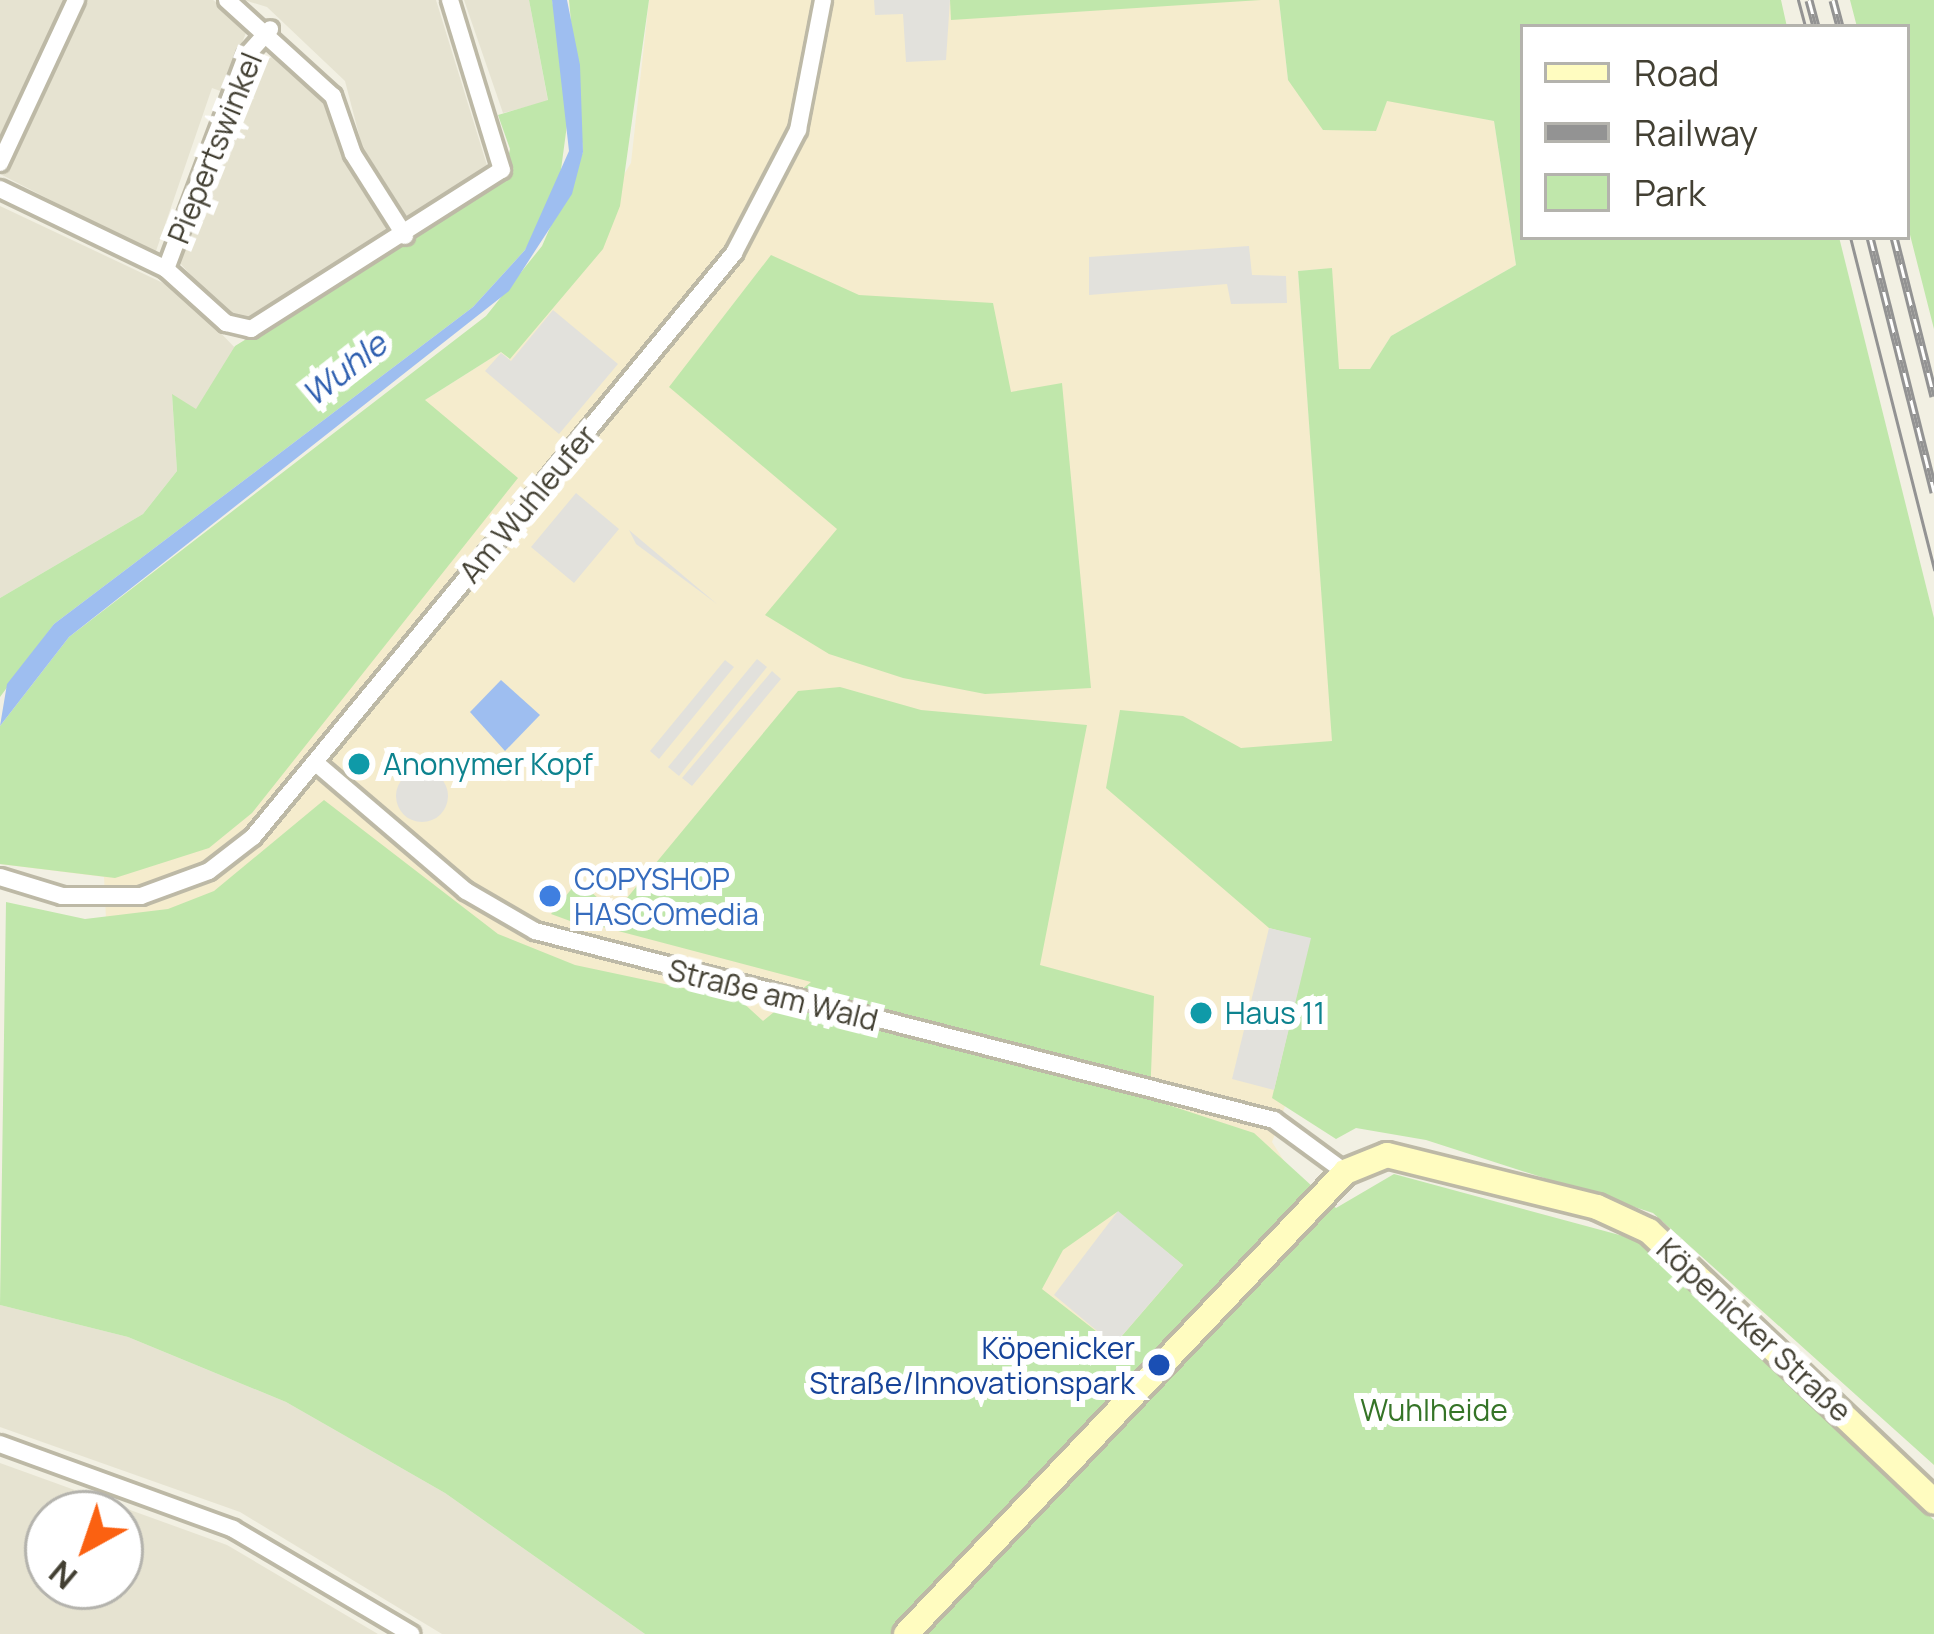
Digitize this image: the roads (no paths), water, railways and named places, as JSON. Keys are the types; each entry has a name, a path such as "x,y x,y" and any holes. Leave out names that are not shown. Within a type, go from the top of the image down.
{"main road":[{"name":"Köpenicker Straße","path":"1345,1172 1403,1155 1649,1231 1934,1501"},
{"path":"905,1634 1345,1172"}],"street":[{"path":"0,163 76,0"},
{"name":"Piepertswinkel","path":"227,0 270,29 333,96 353,154 405,236"},
{"name":"Piepertswinkel","path":"270,29 246,56 166,269 242,332 482,191 506,162 450,0"},
{"name":"Am Wuhleufer","path":"1,879 105,899 209,871 316,763 749,232 798,130 823,0"},
{"path":"0,189 166,269"},
{"name":"Straße am Wald","path":"316,763 466,891 535,931 1282,1123 1345,1172"},
{"path":"0,1444 233,1529 411,1634"}],"water":[{"path":"552,0 567,0 580,65 583,152 572,194 509,291 69,637 0,726 7,684 54,624 473,307 525,250 569,151"},
{"path":"501,680 540,715 505,751 470,712"}],"tram line":[{"path":"1798,0 1804,24"},
{"path":"1851,240 1934,570"}],"railway":[{"path":"1809,0 1815,24"},
{"path":"1833,0 1839,24"},
{"path":"1871,240 1934,492"},
{"path":"1895,240 1934,396"}],"place":[{"name":"Anonymer Kopf","path":"359,764"},
{"name":"COPYSHOP HASCOmedia","path":"550,896"},
{"name":"Haus 11","path":"1201,1013"},
{"name":"Köpenicker Straße/Innovationspark","path":"1159,1365"}],"water label":[{"name":"Wuhle","path":"344,369"}],"park label":[{"name":"Wuhlheide","path":"1434,1410"}]}
